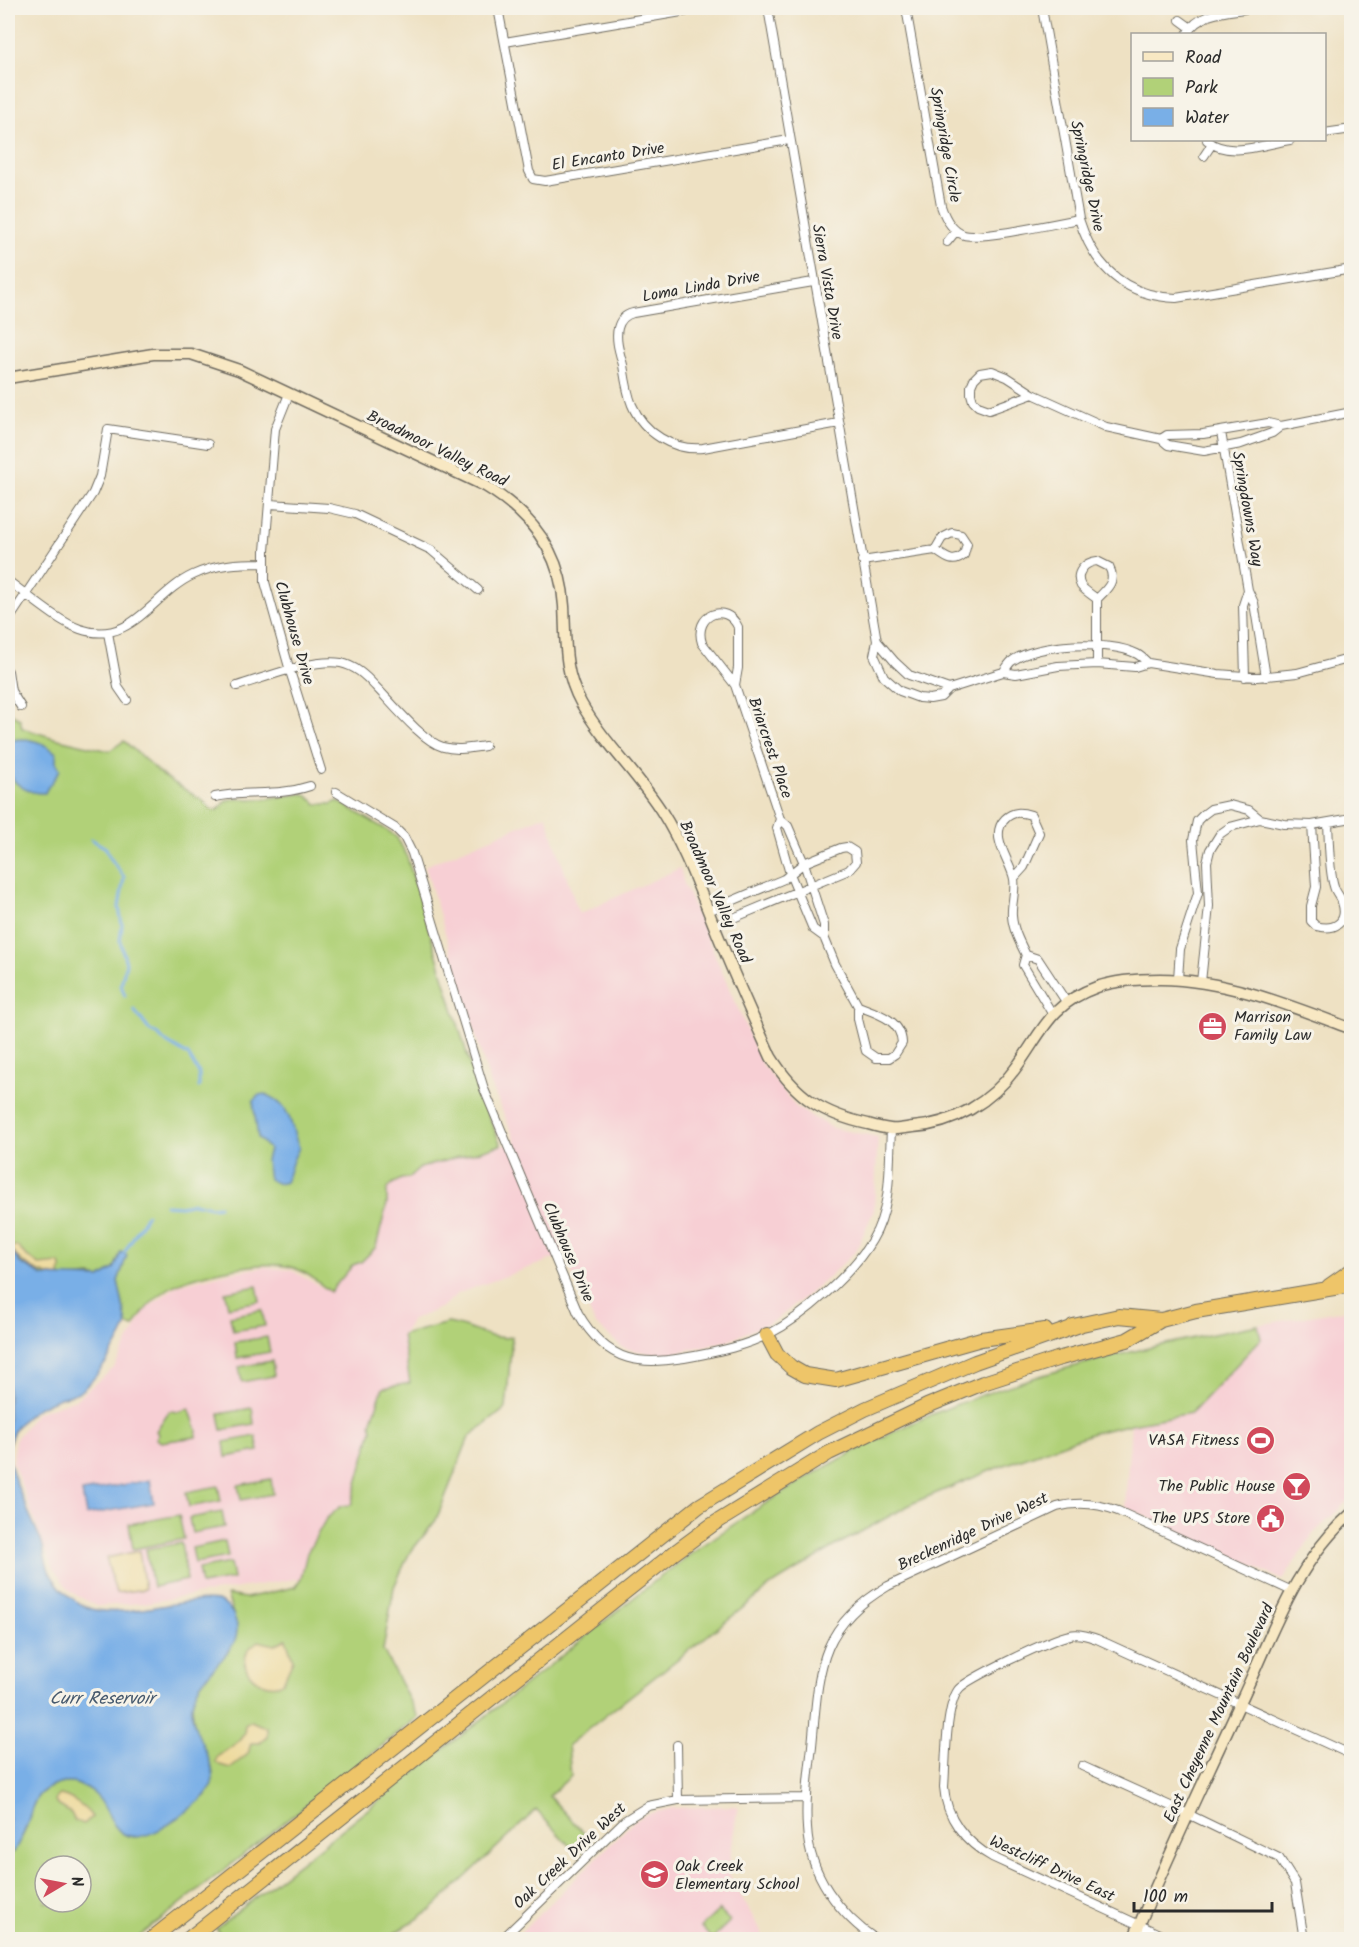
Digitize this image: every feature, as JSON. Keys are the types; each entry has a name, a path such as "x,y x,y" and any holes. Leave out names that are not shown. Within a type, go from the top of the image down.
{"highway":[{"path":"1323,1289 1352,1270"},
{"path":"187,1940 674,1553 763,1492 829,1453 927,1406 983,1383 1057,1359 1127,1340 1161,1320 1196,1311 1352,1285"},
{"path":"767,1335 777,1354 791,1367 805,1375 836,1380 981,1340 1119,1317 1161,1320"},
{"path":"150,1940 699,1506 818,1433 865,1409 975,1362 1080,1324"}],"street":[{"name":"El Encanto Drive","path":"498,8 529,171 538,181 789,140"},
{"path":"505,42 705,8"},
{"name":"Sierra Vista Drive","path":"768,8 813,282 877,641 874,655 879,670 900,691 919,698 930,699 941,696 949,689 1003,672"},
{"name":"Springridge Circle","path":"906,8 941,206 947,221 956,231"},
{"name":"Springridge Drive","path":"1042,8 1079,219 1093,252 1109,272 1140,291 1164,298 1188,298 1352,269"},
{"path":"1180,20 1189,31 1195,23 1206,16 1252,8"},
{"path":"1326,134 1352,129"},
{"path":"1204,156 1209,142 1232,150 1284,141"},
{"path":"947,242 956,231 963,235 981,236 1079,219"},
{"name":"Loma Linda Drive","path":"813,282 628,314 620,321 617,340 633,406 644,424 671,444 683,448 703,448 839,423"},
{"name":"Broadmoor Valley Road","path":"8,378 153,354 191,354 239,370 485,486 523,513 549,549 563,588 564,646 567,665 580,702 662,812 680,843 771,1057 792,1086 818,1107 830,1113 891,1129 927,1126 946,1121 984,1101 999,1089 1016,1068 1042,1027 1067,1003 1108,984 1138,980 1201,982 1278,1000 1352,1029"},
{"path":"1033,394 989,410 978,406 973,401 971,386 974,378 980,373 992,371 1007,377 1033,394 1106,427 1161,439 1168,445 1177,447 1204,450 1223,448 1272,433 1281,426"},
{"name":"Clubhouse Drive","path":"289,394 275,429 264,563 267,591 321,770"},
{"path":"1161,439 1167,435 1221,432 1268,423 1281,426 1352,412"},
{"path":"8,621 93,493 100,476 108,429 208,444"},
{"name":"Springdowns Way","path":"1221,432 1248,590 1254,603 1266,677"},
{"path":"270,504 329,508 355,514 431,550 478,590"},
{"path":"862,561 935,550"},
{"path":"1097,599 1083,588 1079,579 1082,568 1086,564 1097,561 1109,567 1112,579 1111,584 1097,599 1098,664"},
{"path":"8,581 78,629 108,633 130,624 171,588 193,575 216,566 264,563"},
{"name":"Springdowns Way","path":"1245,677 1243,606 1248,590"},
{"name":"Briarcrest Place","path":"735,685 738,668 738,627 728,615 716,614 710,616 701,625 700,635 706,649 735,685 780,819 788,826 804,863 824,925 824,937 839,972 858,1006 858,1019 866,1051 876,1058 889,1058 895,1054 902,1043 896,1025 889,1019 858,1006"},
{"path":"108,633 118,687 127,700"},
{"path":"877,641 894,662 909,675 949,689"},
{"path":"1148,663 1139,654 1097,645 1070,646 1034,653 1011,661 1003,672 1016,674 1058,666 1098,664 1135,667 1148,663 1245,677 1266,677 1297,673 1352,658"},
{"path":"237,686 321,663 332,662 350,666 364,674 424,736 437,745 463,750 484,746"},
{"path":"8,671 11,691 21,707"},
{"path":"215,797 231,794 275,794 310,786"},
{"name":"Clubhouse Drive","path":"336,792 395,828 404,837 412,853 484,1089 578,1313 587,1329 598,1341 627,1358 662,1362 728,1350 767,1335 785,1325 826,1293 860,1260 874,1238 883,1217 888,1193 891,1129"},
{"path":"1178,980 1180,949 1198,893 1193,840 1197,821 1211,809 1230,805 1249,810 1260,819"},
{"path":"1014,878 1024,867 1039,833 1031,815 1020,812 1013,813 1005,819 999,827 999,838 1014,878 1012,917 1018,939 1026,955 1023,965 1053,1015"},
{"name":"Briarcrest Place","path":"780,819 777,828 790,874 813,929 824,937"},
{"path":"1201,982 1209,906 1210,850 1220,834 1230,827 1260,819 1284,824 1312,825 1352,819"},
{"path":"1312,825 1317,887 1311,906 1311,921 1316,926 1331,928 1343,920 1344,905 1334,886 1328,824"},
{"path":"708,911 784,879 804,863 841,848 847,847 855,852 856,862 853,867 714,926"},
{"path":"1198,874 1208,876"},
{"path":"1026,955 1038,959 1067,1003"},
{"name":"Breckenridge Drive West","path":"876,1940 848,1917 822,1881 812,1859 807,1830 807,1798 819,1676 830,1644 850,1614 862,1603 888,1586 1057,1507 1077,1503 1103,1505 1292,1591"},
{"name":"East Cheyenne Mountain Boulevard","path":"1133,1940 1188,1814 1292,1591 1316,1550 1352,1512"},
{"name":"Westcliff Drive East","path":"1172,1940 992,1857 982,1852 965,1837 951,1817 945,1797 949,1717 957,1691 978,1676 1060,1638 1077,1634 1097,1639 1240,1704"},
{"path":"1240,1704 1352,1755"},
{"path":"677,1745 678,1800"},
{"path":"1082,1766 1279,1858 1295,1884 1304,1940"},
{"name":"Oak Creek Drive West","path":"501,1940 624,1821 648,1806 678,1800 807,1798"}],"shaded area":[{"path":"546,815 579,914 680,868 684,884 762,1064 797,1108 832,1128 878,1137 874,1210 856,1251 821,1284 776,1320 726,1341 662,1356 623,1348 595,1324 564,1255 459,1293 442,1307 412,1320 402,1335 411,1383 371,1423 372,1430 351,1506 307,1553 301,1578 143,1603 96,1606 71,1592 52,1567 13,1463 15,1440 36,1413 76,1399 114,1368 146,1309 178,1285 226,1273 265,1267 291,1270 330,1292 353,1265 376,1247 387,1190 392,1184 409,1178 420,1168 516,1142 490,1083 425,866"},
{"path":"1351,1309 1351,1498 1313,1534 1285,1577 1280,1579 1125,1507 1131,1424 1191,1413 1260,1339 1258,1325"},
{"name":"Oak Creek Elementary School","path":"738,1806 728,1872 765,1939 513,1940 634,1821 647,1814 673,1808"}],"green space":[{"path":"8,696 10,710 20,719 22,728 109,751 124,741 163,776 202,800 212,810 218,810 231,799 262,799 301,794 305,794 317,804 331,804 338,801 390,832 397,838 406,854 478,1090 501,1145 420,1168 409,1178 392,1184 387,1190 387,1204 376,1247 361,1262 353,1265 330,1292 304,1273 286,1266 260,1265 225,1270 192,1279 168,1289 149,1306 134,1327 127,1325 118,1281 127,1255 121,1252 114,1269 100,1278 43,1276 20,1263 8,1245"},
{"path":"257,1286 260,1301 228,1307 225,1292"},
{"path":"262,1310 265,1326 233,1331 230,1316"},
{"path":"448,1323 495,1337 512,1337 506,1408 469,1437 436,1520 409,1554 394,1587 383,1650 418,1717 136,1939 8,1940 8,1854 14,1852 25,1831 33,1804 42,1792 65,1783 84,1787 100,1798 117,1828 127,1836 135,1837 184,1813 206,1795 211,1788 212,1768 195,1729 192,1705 194,1694 204,1678 228,1652 237,1626 227,1595 246,1598 295,1587 301,1578 307,1553 326,1519 341,1506 351,1505 372,1430 371,1423 383,1388 410,1383 402,1335"},
{"path":"1258,1325 1261,1339 1191,1413 1093,1433 999,1467 915,1502 837,1545 772,1585 568,1745 571,1776 549,1796 592,1842 578,1855 536,1810 429,1912 385,1939 224,1939 216,1928 632,1599 701,1547 799,1482 879,1439 972,1398 1093,1361"},
{"path":"267,1337 270,1352 237,1358 235,1342"},
{"path":"272,1361 274,1376 242,1382 239,1367"},
{"path":"189,1408 197,1430 196,1437 161,1442 156,1439 158,1434 156,1431 169,1411 180,1412"},
{"path":"252,1408 254,1424 222,1430 219,1414"},
{"path":"256,1436 259,1451 226,1457 224,1442"},
{"path":"271,1479 273,1494 241,1500 238,1485"},
{"path":"218,1486 221,1501 189,1507 186,1492"},
{"path":"222,1512 225,1527 192,1533 189,1518"},
{"path":"179,1515 184,1539 133,1549 129,1524"},
{"path":"225,1541 228,1557 195,1563 192,1548"},
{"path":"181,1543 187,1580 153,1587 146,1549"},
{"path":"230,1563 233,1579 201,1585 198,1569"},
{"path":"719,1910 730,1921 712,1939 701,1927"}],"sand":[{"path":"12,1246 17,1246 39,1265 59,1263 60,1277 40,1272 27,1265 12,1251"},
{"path":"139,1551 145,1589 116,1593 106,1558"},
{"path":"286,1639 293,1660 283,1682 267,1685 258,1681 246,1668 245,1659 249,1650 258,1641 275,1645"},
{"path":"251,1721 267,1728 267,1737 259,1743 251,1743 248,1754 230,1768 216,1762 217,1757 239,1741 244,1734 245,1725"},
{"path":"59,1795 68,1797 77,1803 92,1817 84,1824 75,1821 71,1813 56,1804 55,1800"}],"water":[{"path":"9,734 13,740 36,741 56,753 56,762 60,769 45,793 27,790 13,780 7,761"},
{"path":"265,1094 281,1104 289,1116 299,1148 286,1182 275,1182 269,1179 266,1160 269,1149 258,1138 253,1101 259,1095"},
{"path":"8,1245 20,1263 43,1276 100,1278 114,1269 121,1252 127,1255 118,1281 127,1325 108,1360 96,1376 82,1390 42,1406 25,1417 13,1432 8,1451"},
{"name":"Curr Reservoir","path":"8,1455 19,1489 42,1543 49,1570 54,1580 73,1599 91,1609 102,1611 138,1610 213,1600 225,1605 234,1616 237,1628 235,1640 203,1681 192,1705 196,1730 210,1761 213,1774 212,1784 208,1792 197,1803 157,1831 134,1837 124,1834 115,1826 94,1794 76,1784 62,1783 49,1787 37,1797 14,1852 8,1854"},
{"path":"150,1480 154,1503 86,1515 82,1492"}],"waterway":[{"path":"91,839 106,848 124,877 119,907 122,925 120,941 126,963 121,985 125,996"},
{"path":"134,1010 150,1031 188,1055 199,1073 199,1087"},
{"path":"165,1205 181,1206 194,1203 211,1207 219,1206"},
{"path":"124,1253 147,1214"}],"place":[{"name":"Marrison Family Law","path":"1213,1026"},
{"name":"VASA Fitness","path":"1260,1440"},
{"name":"The Public House","path":"1296,1486"},
{"name":"The UPS Store","path":"1271,1518"},
{"name":"Oak Creek Elementary School","path":"654,1875"}]}
